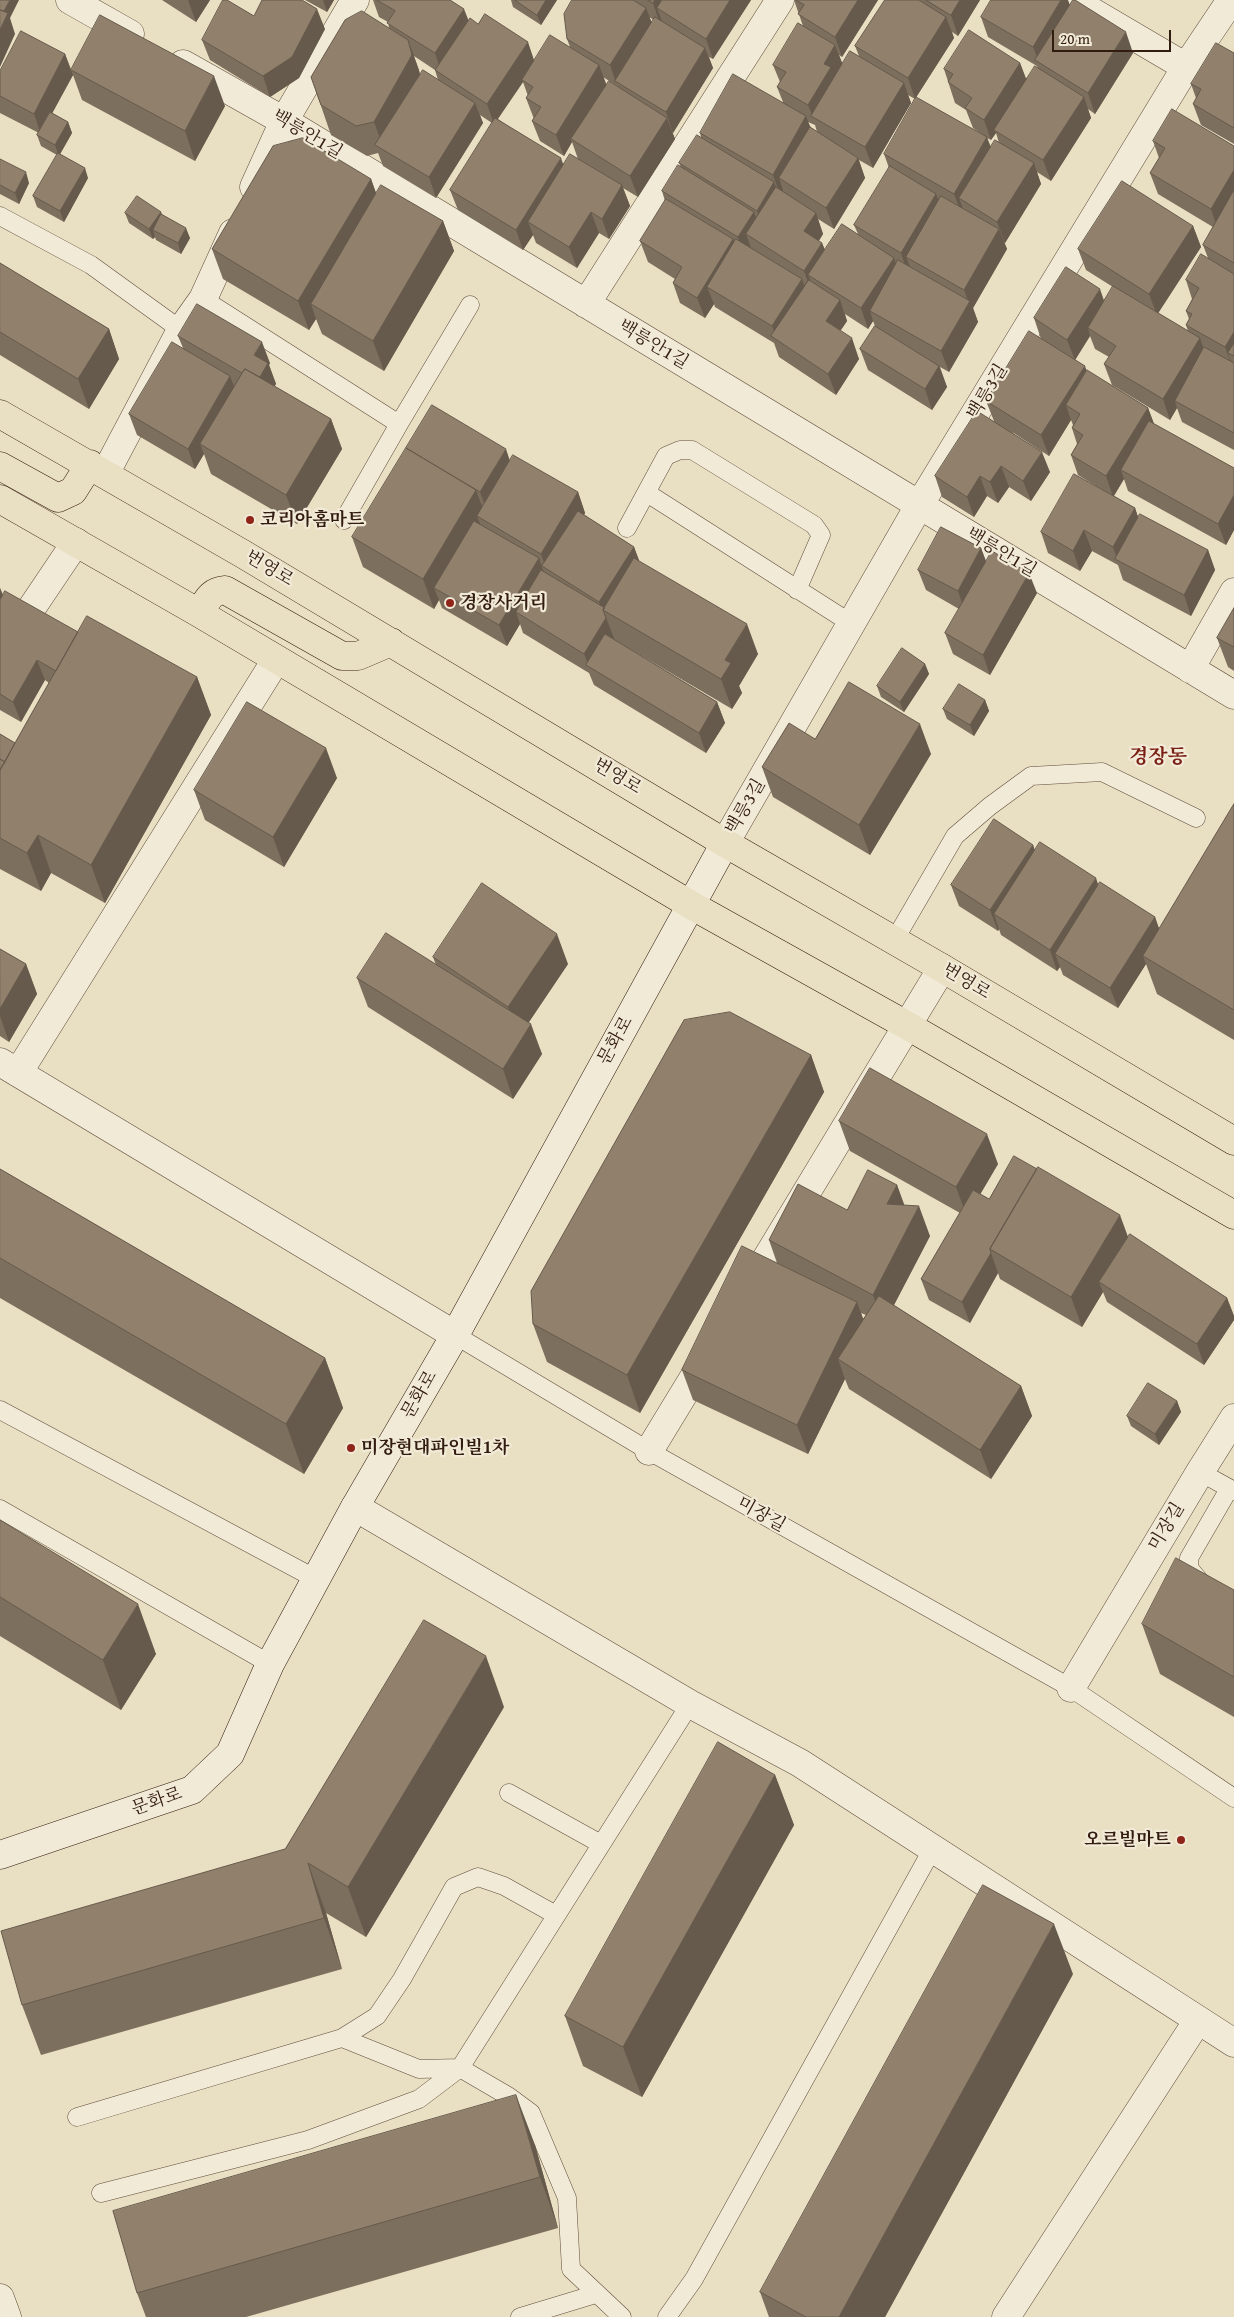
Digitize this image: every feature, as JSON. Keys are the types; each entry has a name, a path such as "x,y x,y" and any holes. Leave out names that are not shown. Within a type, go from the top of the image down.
{"main road":[{"name":"번영로","path":"0,414 391,642 725,843 942,968 1234,1141"},
{"path":"0,466 58,498 73,491 97,469"},
{"path":"0,499 199,613 691,904 908,1026 1234,1214"},
{"path":"199,613 210,594 226,590 342,656 358,656 391,642"}],"street":[{"name":"백릉안1길","path":"70,0 284,121 1234,695"},
{"path":"97,469 181,330 203,299 284,121 356,0"},
{"path":"586,304 780,0"},
{"path":"1072,0 1186,67"},
{"name":"백릉3길","path":"725,843 920,504 1186,67 1231,0"},
{"path":"0,656 76,542"},
{"path":"1190,669 1234,592"},
{"path":"276,660 9,1068 455,1335"},
{"name":"문화로","path":"0,1856 192,1790 230,1754 270,1664 316,1579 455,1335 725,843"},
{"path":"737,1307 942,968"},
{"path":"649,1452 721,1332"},
{"name":"미장길","path":"1070,1688 1234,1418"},
{"path":"355,1508 690,1704 800,1763 1234,2043"},
{"path":"1006,2317 1198,2020"},
{"path":"0,2298 7,2317"}],"lane":[{"path":"0,216 90,265 181,330"},
{"path":"203,299 399,424"},
{"path":"344,520 470,305"},
{"path":"627,528 666,456 680,450 692,450 814,525 820,535 797,590"},
{"path":"647,493 852,624"},
{"path":"894,941 956,836 990,806 1031,776 1102,772 1196,818"},
{"name":"미장길","path":"455,1335 649,1452 1070,1688 1234,1798"},
{"path":"0,1410 316,1579"},
{"path":"1200,1472 1232,1490 1189,1558 1189,1568 1203,1585 1234,1605"},
{"path":"0,1509 270,1664"},
{"path":"101,2194 308,2140 419,2099 460,2068 690,1704"},
{"path":"509,1793 601,1844"},
{"path":"666,2317 694,2279 933,1848"},
{"path":"77,2117 342,2038 377,2016 402,1979 454,1886 478,1877 504,1886 556,1915"},
{"path":"342,2038 419,2069 460,2068 508,2096 531,2114 567,2198 571,2269 622,2317"},
{"path":"520,2317 596,2294"}],"building":[{"path":"0,0 10,0 4,11 0,10"},
{"path":"223,0 227,0 254,16 262,0 302,0 317,9 292,57 263,76 202,40"},
{"path":"377,0 450,0 464,9 435,53 387,23 395,11"},
{"path":"515,0 546,0 537,15"},
{"path":"572,0 633,0 646,8 610,65 567,39 564,14"},
{"path":"662,0 730,0 706,39 657,8"},
{"path":"796,0 858,0 835,37 798,14 804,5"},
{"path":"885,0 919,0 946,17 908,78 855,46"},
{"path":"926,0 960,0 951,15"},
{"path":"991,0 1061,0 1033,47 981,17"},
{"path":"1073,0 1126,32 1088,93 1035,60"},
{"path":"0,10 8,13 0,30"},
{"path":"362,11 408,40 412,55 374,122 356,126 321,105 311,77 345,20"},
{"path":"485,14 528,42 487,104 435,70 470,18 478,24"},
{"path":"100,15 214,76 185,131 71,70"},
{"path":"655,17 705,48 666,112 615,81"},
{"path":"798,23 835,45 824,64 831,67 808,105 777,87 786,72 773,65"},
{"path":"969,30 1020,63 984,120 965,108 972,98 948,82 953,74 944,69"},
{"path":"21,31 65,54 34,114 0,96 0,71"},
{"path":"550,35 599,65 556,135 532,121 541,107 526,98 533,87 522,80"},
{"path":"1216,43 1234,53 1234,128 1193,104 1201,89 1191,84"},
{"path":"850,51 904,83 865,147 811,116"},
{"path":"1035,66 1084,97 1043,160 994,130"},
{"path":"423,70 475,103 429,177 375,145"},
{"path":"733,74 806,116 773,175 700,133"},
{"path":"609,81 667,118 630,176 571,139"},
{"path":"916,97 987,137 954,194 884,154"},
{"path":"1172,109 1234,146 1234,170 1211,209 1150,173 1165,148 1153,141"},
{"path":"50,112 68,122 55,145 37,135"},
{"path":"495,118 561,158 516,230 450,190"},
{"path":"810,127 858,158 826,208 779,178"},
{"path":"697,135 774,182 757,211 679,163"},
{"path":"303,138 371,179 298,301 212,249 273,146"},
{"path":"995,140 1034,163 997,222 959,198"},
{"path":"58,153 85,168 60,211 33,196"},
{"path":"570,154 622,185 602,219 591,212 569,247 528,222"},
{"path":"0,159 26,172 15,193 0,185"},
{"path":"678,165 754,212 738,237 662,191"},
{"path":"890,166 936,194 901,253 854,225"},
{"path":"1122,181 1193,226 1149,294 1078,249"},
{"path":"381,185 443,221 373,341 311,304"},
{"path":"776,187 816,213 804,231 822,243 804,271 746,234"},
{"path":"1234,190 1234,263 1203,245"},
{"path":"137,196 161,212 149,229 125,213"},
{"path":"941,196 999,229 964,290 906,257"},
{"path":"666,199 733,239 697,298 673,283 682,267 640,241"},
{"path":"161,214 186,228 178,243 153,230"},
{"path":"842,224 894,258 861,308 808,275"},
{"path":"736,239 802,279 772,326 707,287"},
{"path":"1201,254 1234,274 1234,332 1225,347 1186,325 1192,314 1186,311 1199,288 1186,280"},
{"path":"898,260 970,301 941,351 870,311"},
{"path":"0,263 109,329 78,379 0,332"},
{"path":"1066,267 1100,289 1067,340 1034,318"},
{"path":"809,280 840,300 826,321 852,338 828,374 771,336"},
{"path":"1113,286 1200,338 1163,399 1104,364 1116,346 1088,328"},
{"path":"197,304 262,342 254,355 268,363 260,377 245,369 242,373 178,336"},
{"path":"875,326 939,366 925,389 860,349"},
{"path":"1029,331 1085,366 1041,435 986,401"},
{"path":"172,342 230,376 188,449 129,414"},
{"path":"1234,343 1234,356 1228,353"},
{"path":"1204,347 1234,363 1234,433 1175,401"},
{"path":"245,369 331,419 286,495 200,444"},
{"path":"1087,370 1148,408 1106,476 1071,455 1083,435 1072,428 1080,414 1066,405"},
{"path":"432,405 506,449 480,492 406,448"},
{"path":"977,411 1042,452 1023,481 1001,466 990,482 980,476 967,497 935,476"},
{"path":"1149,421 1234,468 1234,495 1218,524 1121,470"},
{"path":"406,448 476,490 423,579 352,537"},
{"path":"513,455 578,492 541,554 477,516"},
{"path":"1074,474 1135,508 1113,547 1084,530 1073,551 1041,532"},
{"path":"578,511 634,547 599,602 542,566"},
{"path":"1140,514 1208,550 1184,595 1115,559"},
{"path":"474,521 539,558 499,625 434,588"},
{"path":"941,527 981,548 958,591 918,570"},
{"path":"992,551 1029,573 983,655 945,633"},
{"path":"634,558 747,624 725,660 731,663 721,679 603,610"},
{"path":"541,570 605,608 603,610 606,618 584,654 516,612"},
{"path":"5,591 78,632 56,671 37,660 13,702 0,694 0,600"},
{"path":"1234,608 1234,647 1217,638"},
{"path":"87,616 197,677 91,865 38,835 27,853 0,838 0,770"},
{"path":"605,634 717,702 699,733 586,665"},
{"path":"902,648 925,664 900,702 877,686"},
{"path":"849,682 920,724 859,825 762,767 789,723 815,739"},
{"path":"959,684 985,700 970,725 943,709"},
{"path":"247,702 326,748 273,837 194,790"},
{"path":"0,734 15,743 5,762 0,759"},
{"path":"0,759 5,762 0,770"},
{"path":"1234,804 1234,1010 1143,956"},
{"path":"994,819 1033,845 990,910 951,885"},
{"path":"1040,842 1096,878 1050,950 994,914"},
{"path":"1100,882 1155,917 1110,988 1055,954"},
{"path":"482,883 557,934 508,1007 433,957"},
{"path":"386,933 531,1024 503,1069 357,978"},
{"path":"0,949 26,964 0,1009"},
{"path":"730,1012 811,1055 627,1375 533,1324 531,1291 684,1020"},
{"path":"870,1068 987,1134 956,1187 839,1121"},
{"path":"1014,1156 1037,1169 990,1249 991,1253 962,1302 921,1279 973,1190 989,1199"},
{"path":"1038,1167 1120,1215 1071,1297 990,1249"},
{"path":"0,1169 325,1358 286,1424 0,1258"},
{"path":"868,1170 897,1185 887,1204 919,1206 873,1295 769,1240 798,1184 847,1210"},
{"path":"1130,1234 1227,1298 1197,1344 1099,1282"},
{"path":"742,1246 857,1302 797,1425 682,1370"},
{"path":"879,1296 1021,1386 980,1450 838,1359"},
{"path":"1148,1383 1177,1401 1155,1434 1127,1416"},
{"path":"0,1520 138,1604 103,1660 0,1597"},
{"path":"1176,1558 1234,1590 1234,1677 1142,1624"},
{"path":"424,1620 486,1656 348,1887 308,1863 324,1918 22,2005 1,1931 285,1849"},
{"path":"718,1742 775,1775 623,2047 565,2016"},
{"path":"983,1885 1054,1924 839,2317 806,2317 760,2292"},
{"path":"516,2095 540,2177 137,2293 113,2211"}],"place":[{"name":"코리아홈마트","path":"250,520"},
{"name":"경장사거리","path":"450,603"},
{"name":"미장현대파인빌1차","path":"351,1448"},
{"name":"오르빌마트","path":"1181,1840"}],"district":[{"name":"경장동","path":"1158,758"}]}
